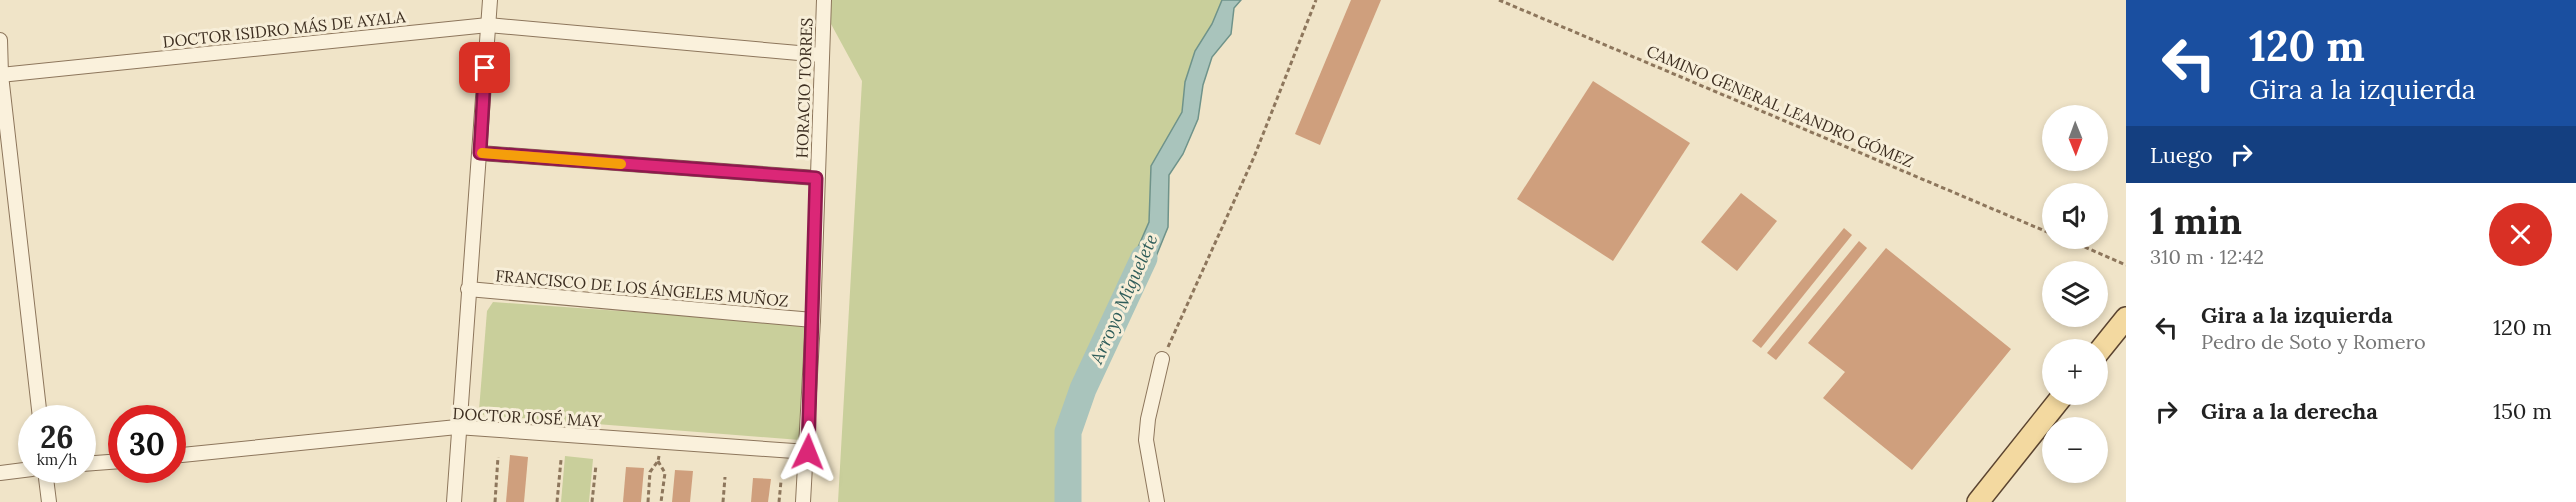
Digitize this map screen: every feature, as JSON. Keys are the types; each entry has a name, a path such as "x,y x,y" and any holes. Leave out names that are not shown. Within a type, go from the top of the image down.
{"main road":[{"path":"2108,340 2126,318"},
{"path":"1978,502 2055,405"}],"street":[{"path":"454,502 490,0"},
{"name":"HORACIO TORRES","path":"803,502 808,452 824,0"},
{"name":"DOCTOR ISIDRO MÁS DE AYALA","path":"0,75 488,25 822,55"},
{"path":"0,40 0,75 38,405"},
{"path":"480,153 816,178"},
{"name":"FRANCISCO DE LOS ÁNGELES MUÑOZ","path":"468,289 813,320"},
{"path":"1157,502 1146,440 1148,419 1162,359"},
{"name":"DOCTOR JOSÉ MAY","path":"186,455 458,428 808,452"},
{"path":"0,472 18,470"},
{"path":"47,483 49,502"}],"path":[{"path":"1162,359 1254,157 1316,0"},
{"name":"CAMINO GENERAL LEANDRO GÓMEZ","path":"1498,0 2042,230"},
{"path":"2089,249 2126,265"},
{"path":"648,502 650,472 658,461 661,442"},
{"path":"495,502 498,457"},
{"path":"557,502 561,460"},
{"path":"658,461 665,473 662,502"},
{"path":"592,502 596,465"},
{"path":"723,502 725,477"},
{"path":"779,502 781,481"}],"green space":[{"path":"818,0 1222,0 1212,24 1195,51 1185,82 1182,112 1151,166 1149,222 1129,268 1127,290 1112,331 1083,389 1068,432 1068,502 838,502 862,81"},
{"path":"493,302 804,324 807,334 800,440 483,415 479,410 487,311"},
{"path":"565,456 593,459 589,502 561,502"}],"water":[{"path":"1222,0 1241,0 1234,8 1231,34 1212,57 1203,85 1198,119 1183,154 1169,175 1168,227 1153,264 1127,290 1129,268 1149,222 1151,166 1182,112 1185,82 1195,51 1212,24"}],"building":[{"path":"1351,0 1381,0 1320,145 1295,134"},
{"path":"1593,81 1690,143 1613,261 1517,199"},
{"path":"1741,193 1777,221 1737,271 1701,242"},
{"path":"1844,228 1852,235 1761,348 1752,341"},
{"path":"1859,241 1867,248 1776,360 1767,353"},
{"path":"1886,248 2011,349 1912,470 1823,398 1845,372 1808,343"},
{"path":"510,455 528,457 524,502 506,502"},
{"path":"626,467 644,468 641,502 623,502"},
{"path":"675,470 693,471 690,502 672,502"},
{"path":"753,478 771,479 768,502 751,502"}],"waterway":[{"name":"Arroyo Miguelete","path":"1068,502 1068,432 1083,389 1144,258"}],"slow traffic":[{"path":"482,153 621,164"}],"route":[{"path":"485,68 480,153 816,178 808,452"}]}
